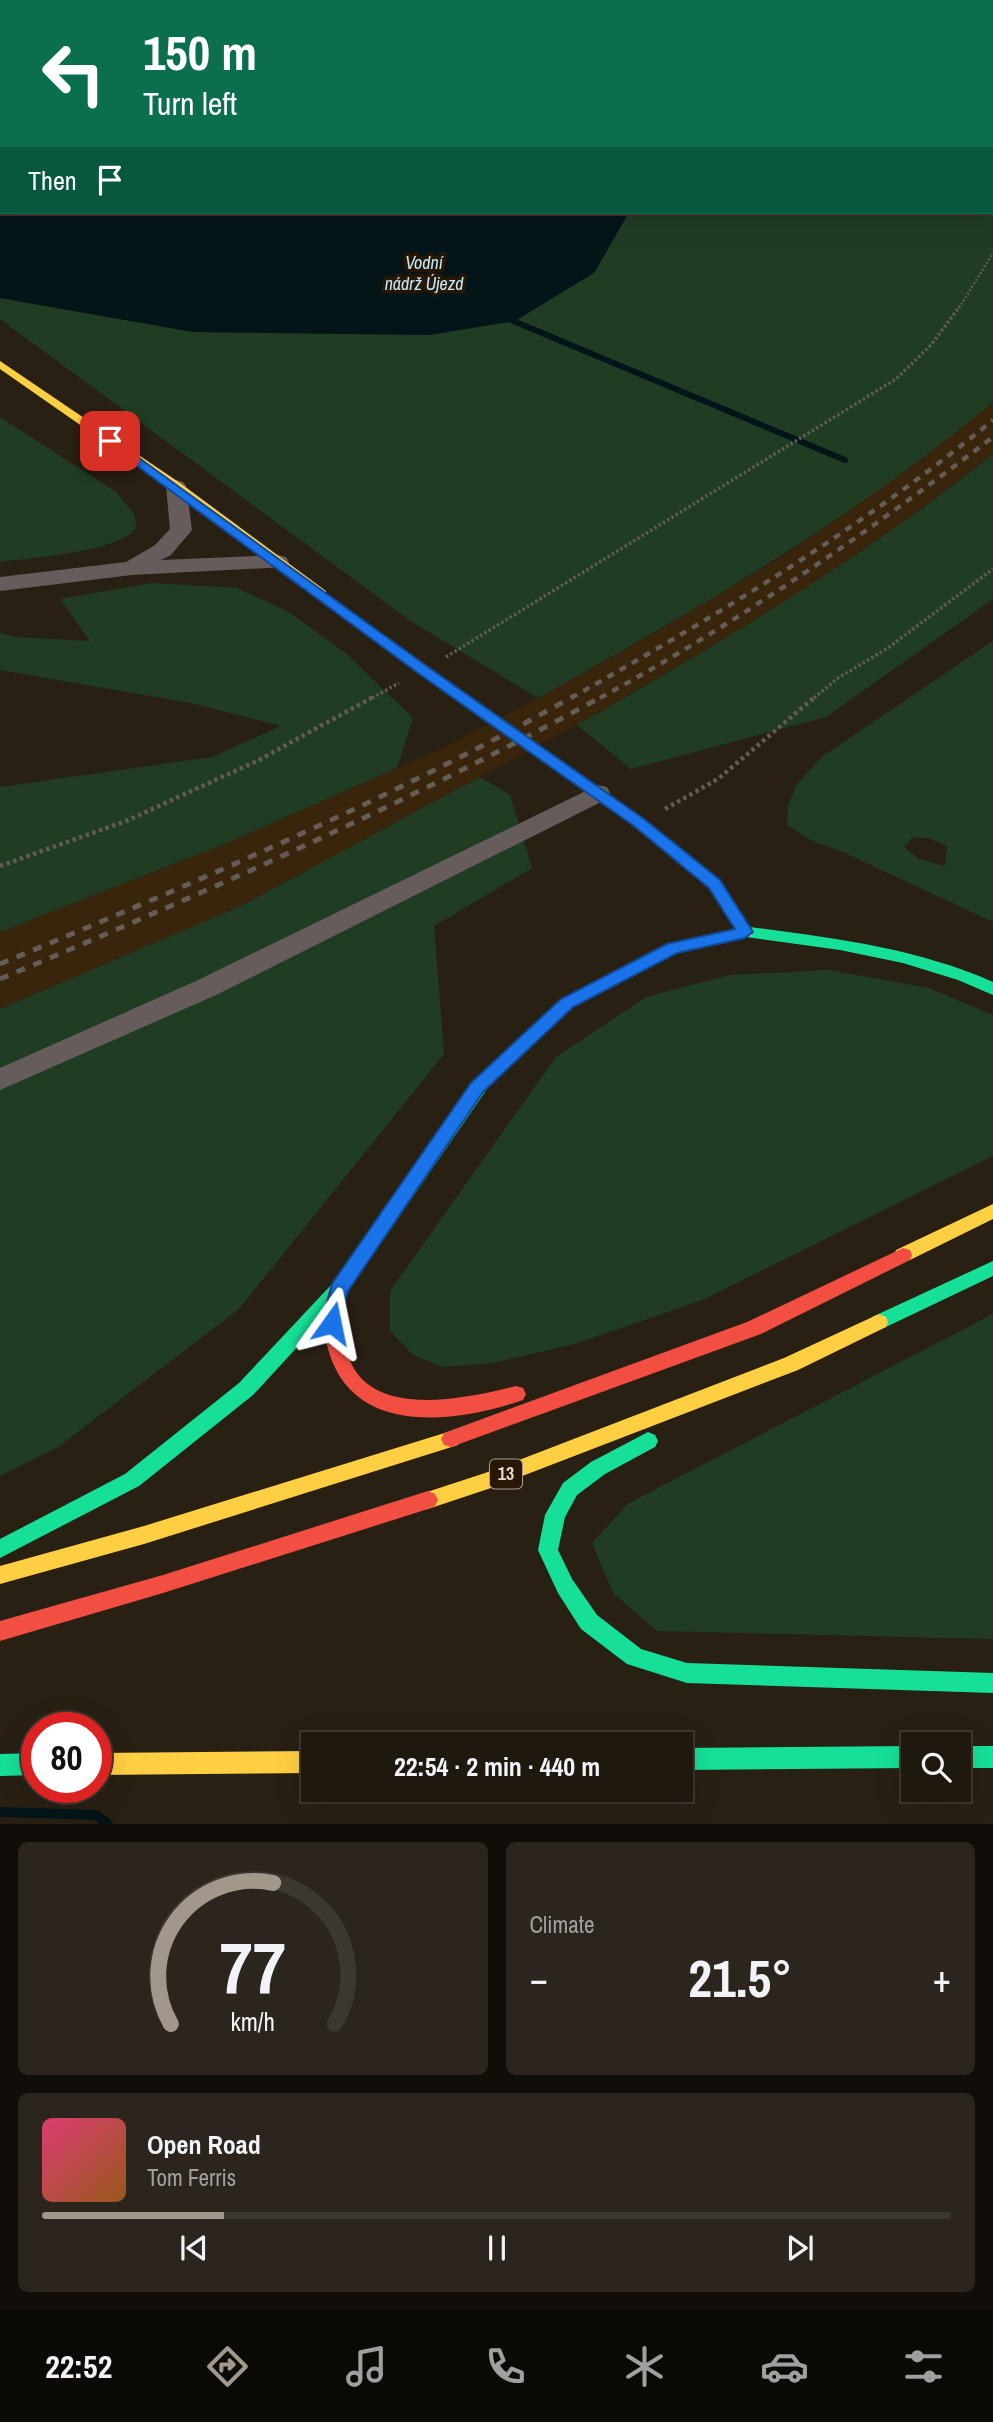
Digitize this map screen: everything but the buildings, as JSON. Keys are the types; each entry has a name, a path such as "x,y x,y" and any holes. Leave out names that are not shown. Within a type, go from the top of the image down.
{"main road":[{"path":"0,364 176,486 423,670 639,822 715,884 745,932"},
{"path":"0,1549 132,1480 246,1389 339,1289 477,1087 567,1003 672,948 745,932 871,947 975,980 993,989"},
{"path":"0,1575 145,1535 451,1439 754,1328 993,1211"},
{"name":"13","path":"0,1631 163,1584 487,1481 791,1364 993,1268"},
{"path":"339,1289 332,1323 339,1360 352,1386 388,1405 418,1411 469,1405 533,1389"},
{"path":"559,1382 754,1328"},
{"path":"791,1364 598,1468 570,1489 555,1516 548,1550 565,1586 589,1622 635,1657 687,1673 993,1683"},
{"path":"693,1759 901,1757"},
{"path":"971,1757 993,1757"},
{"path":"112,1764 301,1762"},
{"path":"0,1765 21,1764"}],"street":[{"path":"132,568 163,550 181,530 176,486"},
{"path":"0,584 132,568 278,562"},
{"path":"0,1080 206,988 598,793"}],"path":[{"path":"0,866 126,821 259,760 532,607 812,428 879,390 920,358 972,289 993,253"},
{"path":"639,822 719,779 838,678 888,648 993,569"}],"shaded area":[{"path":"993,402 993,454 888,533 777,608 577,725 243,905 0,1009 0,932 224,844 443,748 538,698 650,636 791,551 916,463"}],"green space":[{"path":"628,214 993,214 993,402 885,485 773,561 538,698 412,622 0,319 0,298 193,332 430,335 594,273"},
{"path":"0,417 116,492 135,515 136,528 111,543 93,548 0,562"},
{"path":"993,454 993,599 826,717 631,769 577,725 790,598 893,529"},
{"path":"152,583 237,588 289,612 348,655 413,718 397,768 224,844 0,932 0,787 212,757 281,726 191,703 0,670 0,633 15,637 90,641 60,599"},
{"path":"993,641 993,922 845,853 811,840 787,825 788,805 797,784 823,756","holes":["913,837 929,838 947,846 945,866 919,859 904,847"]},
{"path":"480,777 510,795 532,868 434,926 444,1054 239,1309 58,1447 0,1476 0,1009 243,905"},
{"path":"829,970 929,988 993,1015 993,1156 700,1301 574,1344 493,1363 442,1367 412,1354 390,1331 390,1291 556,1057 646,997 730,975"},
{"path":"993,1314 993,1639 657,1631 613,1593 592,1543 629,1503"}],"water":[{"name":"Vodní nádrž Újezd","path":"0,214 628,214 594,273 515,321 430,335 193,332 0,298"}],"waterway":[{"path":"506,318 845,460"},
{"path":"0,1812 96,1815 108,1824"}],"railway":[{"path":"571,698 681,635 841,534 993,420"},
{"path":"600,698 702,639 801,575 898,508 993,437"},
{"path":"0,964 291,839 434,770 574,696"},
{"path":"0,979 153,914 381,810 603,696"}],"traffic: fast":[{"path":"590,788 639,822 715,884 745,932 903,957 964,976 993,989"},
{"path":"0,1549 132,1480 246,1389 339,1289 483,1082"},
{"path":"879,1322 993,1268"},
{"path":"648,1441 598,1468 570,1489 555,1515 548,1550 565,1586 589,1622 635,1657 687,1673 993,1683"},
{"path":"693,1759 901,1757"},
{"path":"971,1757 993,1757"},
{"path":"0,1765 21,1764"}],"traffic: slow":[{"path":"0,364 176,486 321,594"},
{"path":"483,1082 567,1003 672,948 745,932"},
{"path":"903,1255 993,1211"},
{"path":"428,1500 487,1481 791,1364 879,1322"},
{"path":"0,1575 144,1535 451,1439"},
{"path":"112,1764 301,1762"}],"traffic: jam":[{"path":"321,594 590,788"},
{"path":"451,1439 754,1328 903,1255"},
{"path":"339,1289 334,1326 338,1353 355,1384 373,1398 394,1406 418,1409 469,1405 516,1394"},
{"path":"0,1631 163,1584 428,1500"}],"route":[{"path":"110,441 176,486 423,670 639,822 715,884 745,932 672,948 567,1003 477,1087 339,1289 332,1323"}]}
